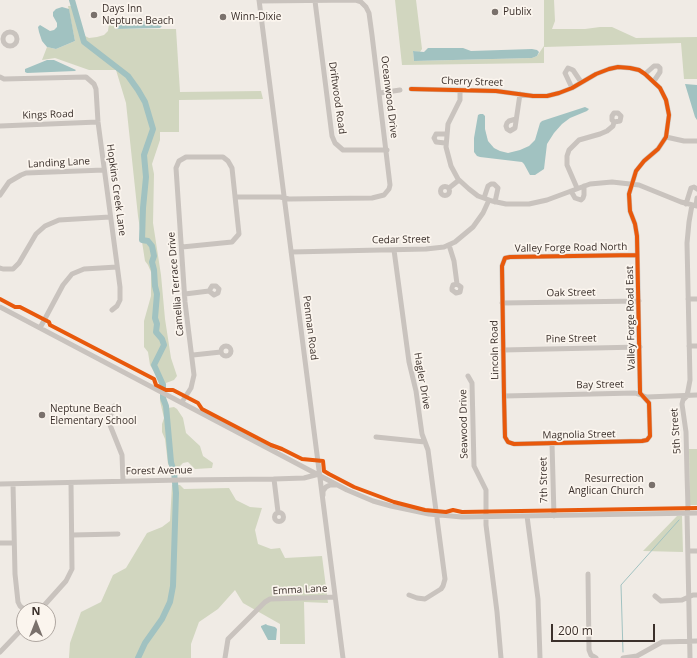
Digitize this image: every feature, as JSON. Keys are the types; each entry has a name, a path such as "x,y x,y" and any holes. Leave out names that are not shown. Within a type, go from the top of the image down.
{"street":[{"name":"Oceanwood Drive","path":"284,198 372,198 382,196 387,193 391,181 369,13 363,4 355,0 315,1"},
{"path":"259,1 315,1"},
{"name":"Penman Road","path":"259,1 343,658"},
{"name":"Driftwood Road","path":"315,1 332,136 335,143 343,150 387,150"},
{"path":"645,74 654,66 658,66 660,68 660,72 654,81"},
{"path":"572,88 565,73 568,68 573,70 581,82"},
{"name":"Cherry Street","path":"411,89 422,88 496,91 533,96 547,96 572,88 596,74 614,68 630,68 645,74 660,88 669,108 669,122 666,137"},
{"name":"Hopkins Creek Lane","path":"0,77 4,79 86,77 94,84 96,89 98,122 120,300 117,306 112,310"},
{"path":"380,93 400,90"},
{"path":"460,90 460,100 448,124 446,134 447,156 459,180 469,189 487,199 495,202 514,204 537,203 557,197 577,188 603,182 631,184 650,189 686,204 695,206"},
{"path":"516,119 520,94"},
{"name":"Kings Road","path":"0,126 98,122"},
{"path":"577,188 567,166 567,156 569,150 579,140 600,134 610,128 614,122"},
{"path":"446,134 436,134 434,138 436,142 446,143"},
{"path":"666,137 684,141 697,141"},
{"name":"Valley Forge Road East","path":"648,438 650,434 649,403 640,393 639,301 636,229 629,200 631,184 636,171 644,161 658,149 666,137"},
{"name":"Camellia Terrace Drive","path":"182,402 193,382 194,374 185,294 176,172 179,161 186,157 197,156 220,157 226,159 232,168 235,197"},
{"name":"Landing Lane","path":"0,195 10,182 26,173 104,170"},
{"path":"449,188 459,180"},
{"name":"Cedar Street","path":"290,252 431,249 449,245 463,237 474,227 483,214 487,199 488,186 492,184 498,188 495,202"},
{"path":"571,191 575,198 581,200 584,195 584,186"},
{"path":"686,204 691,188 697,188"},
{"path":"182,247 232,242 239,234 235,197 284,198"},
{"name":"5th Street","path":"690,658 687,513 688,473 686,432 682,404 683,400 687,396 690,380 688,232 697,198"},
{"path":"0,268 13,269 19,263 36,234 45,226 59,220 110,217"},
{"path":"449,245 454,262 457,284"},
{"name":"Hagler Drive","path":"394,250 409,362 416,391 422,434 428,450 445,574 445,582 441,589 425,599 409,595"},
{"name":"Valley Forge Road North","path":"505,258 637,255"},
{"name":"Lincoln Road","path":"505,258 502,266 502,303 505,437 508,442"},
{"path":"40,328 63,285 72,274 84,269 117,267"},
{"path":"185,294 210,291"},
{"path":"688,299 697,299"},
{"name":"Oak Street","path":"502,303 639,301"},
{"path":"0,307 339,485 365,498 391,506 436,515 486,517 697,513"},
{"path":"689,346 697,346"},
{"name":"Pine Street","path":"503,350 640,347"},
{"path":"193,355 221,352"},
{"name":"Seawood Drive","path":"468,376 472,383 474,466 486,490 486,517 501,658"},
{"name":"Bay Street","path":"504,396 635,393 647,397 697,395"},
{"path":"114,406 109,419 122,455 123,481"},
{"path":"376,437 424,442"},
{"name":"Magnolia Street","path":"508,442 514,444 642,442 648,438"},
{"name":"7th Street","path":"552,443 554,516"},
{"name":"Forest Avenue","path":"0,484 274,479 304,478 319,474"},
{"path":"274,479 278,512"},
{"path":"47,602 70,575 72,564 72,536 70,483"},
{"path":"13,484 14,543 18,602"},
{"path":"322,500 323,491 326,487 330,485 339,485"},
{"path":"527,516 539,614 540,658"},
{"path":"72,536 118,534"},
{"path":"0,544 14,543"},
{"path":"688,551 697,551"},
{"path":"588,574 589,650 591,655 596,658"},
{"path":"655,596 661,601 682,600 693,595 697,595"},
{"name":"Emma Lane","path":"225,658 228,639 265,602 270,599 335,597"},
{"path":"0,652 16,635"},
{"path":"623,658 638,656 662,642 697,641"}],"green space":[{"path":"395,0 416,0 422,49 420,52 413,51 414,61 532,58 537,56 544,46 544,0 554,0 555,21 552,29 612,27 636,38 697,37 697,79 684,79 681,43 544,47 544,63 402,65"},
{"path":"68,6 75,6 83,35 89,38 104,35 108,31 109,24 113,24 115,29 176,29 180,92 261,91 263,99 179,100 179,132 160,132 160,140 152,164 154,174 153,223 171,358 177,376 174,380 166,383 166,389 159,385 159,380 150,365 148,352 144,347 144,321 151,296 151,272 145,261 138,216 126,103 116,70 89,70 55,58 42,60 47,47 56,49 75,41"},
{"path":"160,396 166,399 168,408 174,407 177,409 183,418 186,433 200,446 203,456 213,463 212,468 195,469 188,462 183,463 178,468 177,476 171,475 165,439 162,432 164,418"},
{"path":"689,449 697,449 697,505 690,505"},
{"path":"172,485 180,485 184,489 229,488 236,500 250,507 262,508 255,530 258,544 271,549 280,548 285,558 322,556 328,603 304,602 305,644 280,644 280,624 243,603 235,590 218,609 199,622 191,644 191,658 69,658 70,643 81,612 101,602 113,575 126,568 147,533 162,527 170,521"},
{"path":"677,516 682,516 683,552 643,551"}],"water":[{"path":"62,7 69,9 75,41 56,49 47,47 42,41 38,27 40,25 50,31 54,30 57,27 57,23 53,16 53,12"},
{"path":"114,17 119,21 148,21 162,26 160,28 116,29"},
{"path":"428,48 463,48 471,51 532,49 539,52 537,56 532,58 414,61 413,51 424,52"},
{"path":"47,60 54,60 76,70 25,72 25,69"},
{"path":"685,84 697,85 697,120 695,117"},
{"path":"585,107 589,109 570,118 554,133 547,144 544,169 535,175 530,175 522,162 480,157 474,152 474,138 478,115 480,114 485,116 485,129 488,141 494,148 508,153 529,146 535,140 542,121"},
{"path":"266,624 277,629 276,640 268,640 261,627"}],"waterway":[{"path":"72,0 84,42 128,76 145,102 153,129 144,155 146,177 142,240 148,241 152,246 154,256 152,262 157,294 155,318 157,324 156,332 162,339 164,345 154,365 163,385 163,398 166,406 171,462 174,472 176,493 173,586 170,602 162,619 145,643 138,658"},
{"path":"623,652 621,585 679,520"}],"cycle path":[{"path":"411,89 496,91 533,96 547,96 572,88 596,74 618,67 639,70 645,74 660,88 666,100 669,115 666,137 658,149 644,161 636,171 629,194 630,211 635,224 637,236 640,393 649,403 650,436 647,440 642,441 514,444 508,442 505,437 504,396 502,266 505,258 637,255"},
{"path":"0,299 15,307 20,307 49,322 50,325 154,379 156,385 166,390 173,390 198,403 202,409 271,445 302,459 323,461 324,471 329,474 354,487 394,502 425,510 446,512 453,510 462,512 697,508"}],"place":[{"name":"Publix","path":"495,12"},
{"name":"Days Inn Neptune Beach","path":"94,15"},
{"name":"Winn-Dixie","path":"223,17"},
{"name":"Neptune Beach Elementary School","path":"42,415"},
{"name":"Resurrection Anglican Church","path":"652,485"}]}
